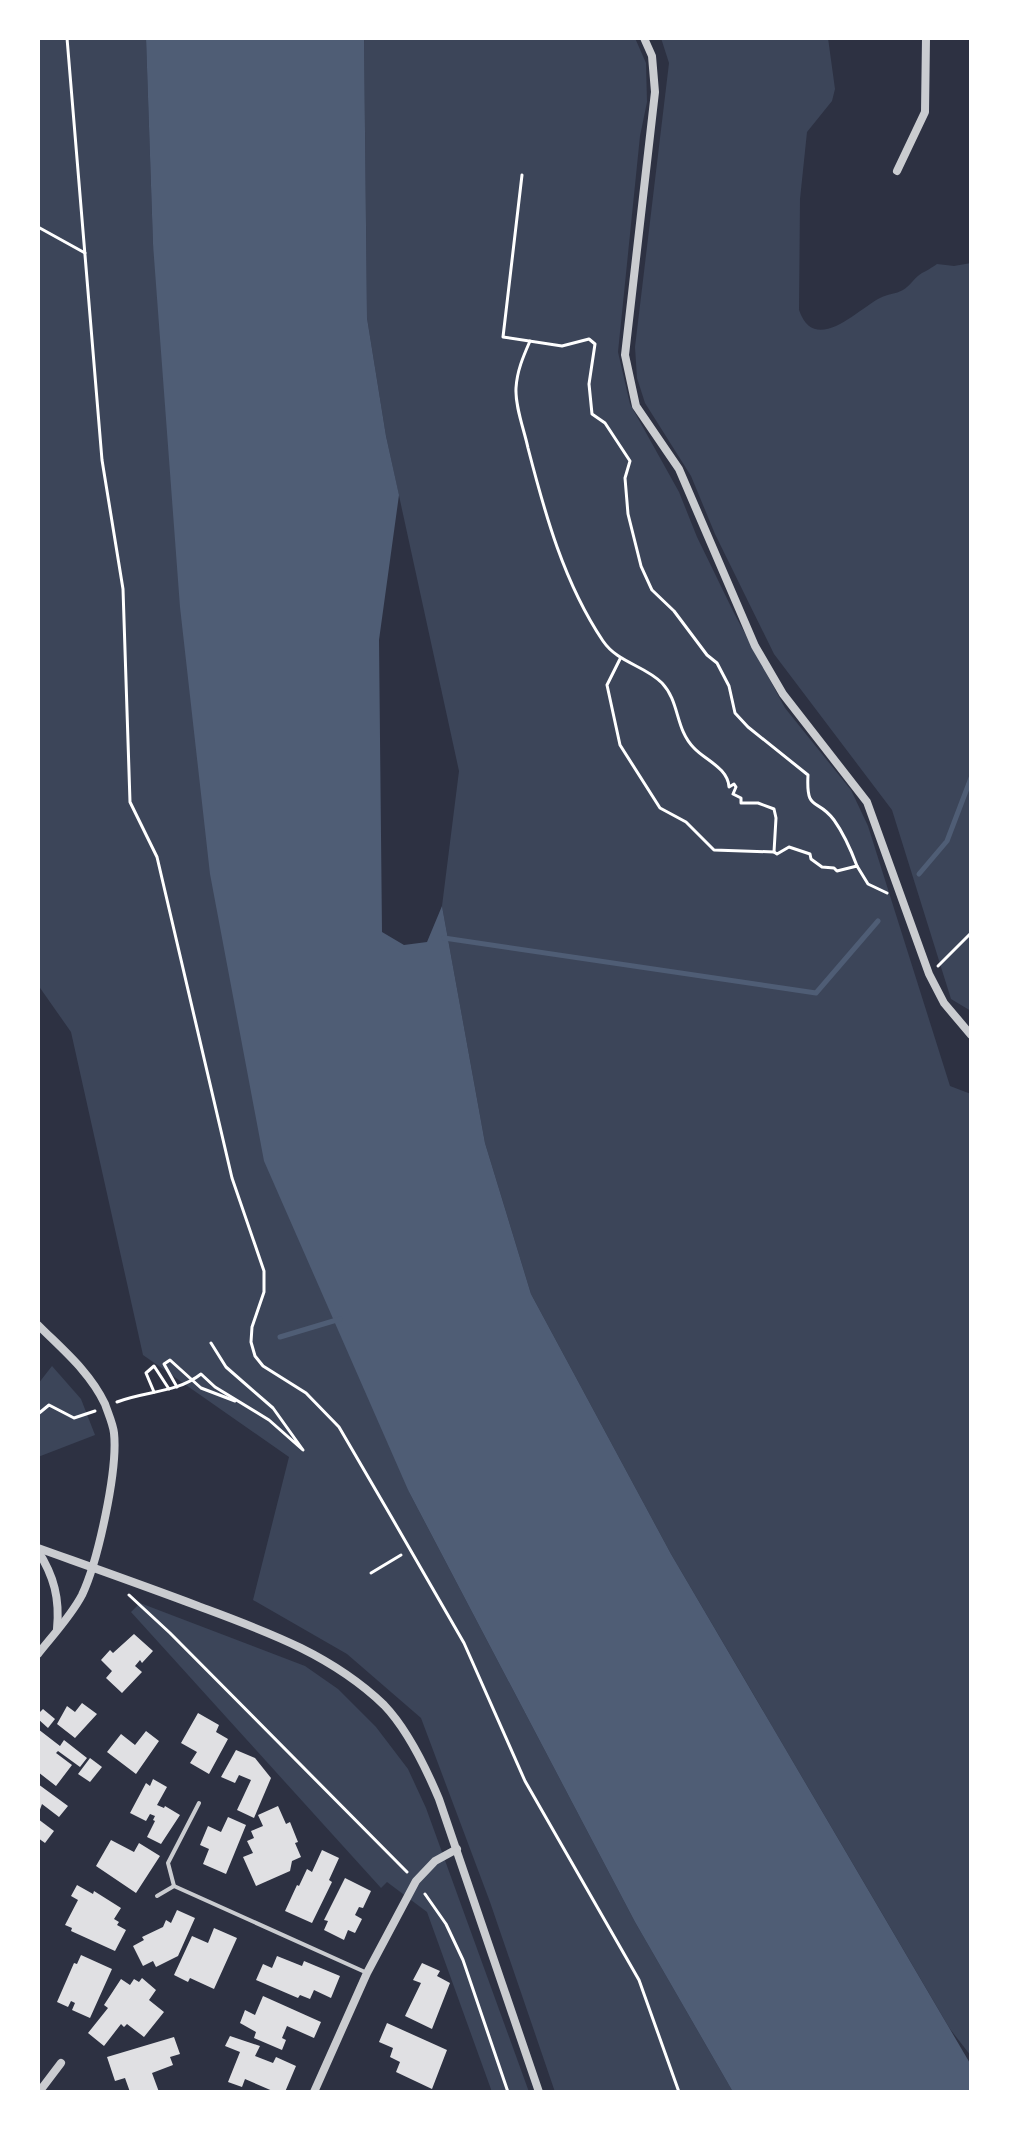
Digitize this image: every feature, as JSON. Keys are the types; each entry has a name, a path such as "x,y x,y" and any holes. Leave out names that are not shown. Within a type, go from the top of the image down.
{"street":[{"path":"644,38 652,56 655,92 625,355 636,406 679,469 738,610 769,670 783,694 867,802 929,974 944,1003 971,1035"},
{"path":"897,171 925,112 926,38"},
{"path":"38,1325 85,1372 109,1405 114,1431 114,1459 105,1517 91,1567 80,1599 38,1654"},
{"path":"38,1550 129,1580 310,1650 348,1674 386,1707 424,1764 457,1849 539,2092"},
{"path":"38,1550 51,1571 56,1591 59,1610 57,1630"},
{"path":"314,2092 367,1973 416,1881 435,1861 457,1849"},
{"path":"39,2092 61,2063"}],"lane":[{"path":"174,1886 168,1863 199,1803"},
{"path":"157,1896 174,1886"},
{"path":"174,1886 367,1973"}],"path":[{"path":"67,38 102,460 123,589 130,802 157,857 232,1178 264,1271 264,1292 252,1327 251,1342 255,1356 263,1366 306,1393 339,1427 399,1530 464,1643 525,1781 639,1980 679,2092"},
{"path":"522,175 503,337 562,346 589,339 595,344 589,384 592,414 605,423 630,461 625,478 628,514 641,566 652,590 674,611 707,655 717,663 729,686 735,713 808,775 807,794 812,804 832,817 868,884 902,902"},
{"path":"38,227 85,253"},
{"path":"530,341 518,372 516,392 540,495 575,590 604,643 620,659 644,669 661,682 674,698 677,717 686,738 694,749 726,774 729,787 734,784 733,794 741,798 741,803 758,803 774,809 774,852"},
{"path":"620,659 607,685 616,731 620,745 660,808 686,822 714,850 777,854 789,847 810,854 811,859 822,867 837,871 857,866"},
{"path":"929,974 971,933"},
{"path":"38,1414 49,1405 78,1418 136,1394 177,1387 201,1374 269,1420 303,1450 273,1408 226,1367 211,1343"},
{"path":"177,1387 164,1364 170,1360 214,1395 240,1403"},
{"path":"154,1392 146,1373 154,1366 169,1389"},
{"path":"371,1573 401,1555"},
{"path":"129,1580 127,1589 130,1597 170,1633 416,1881 446,1924 463,1960 508,2092"}],"shaded area":[{"path":"38,38 146,38 153,244 409,1492 635,1922 733,2092 555,2092 490,1902 421,1718 347,1654 253,1600 289,1457 143,1355 71,1032 38,985"},
{"path":"146,38 364,38 367,318 399,495 379,640 382,932 404,945 427,942 442,906 485,1143 531,1294 671,1554 971,2065 971,2092 733,2092 635,1922 409,1492 264,1161 210,874 180,607 153,244"},
{"path":"364,38 635,38 646,63 647,102 640,136 618,352 630,404 679,492 734,613 785,708 851,790 868,826 950,1086 971,1094 971,2056 950,2029 671,1554 531,1294 485,1143 442,906 459,771 386,436 367,318"},
{"path":"661,38 828,38 835,89 832,101 807,132 800,199 799,310 806,323 815,329 837,325 880,298 903,290 937,264 954,266 971,263 971,1011 951,999 892,810 774,654 715,534 691,476 645,403 637,378 635,347 669,63"},
{"path":"52,1366 81,1399 95,1435 38,1457 38,1384"},
{"path":"140,1603 305,1666 338,1689 376,1727 408,1769 426,1808 529,2092 492,2092 427,1912 387,1882 381,1888 131,1612"}],"building":[{"path":"134,1634 153,1651 135,1666 142,1672 122,1693 106,1678 112,1671 101,1660"},
{"path":"82,1703 97,1714 75,1738 57,1724 67,1706 75,1712"},
{"path":"43,1709 55,1719 48,1728 38,1719"},
{"path":"198,1713 219,1725 216,1732 228,1739 209,1774 190,1763 197,1752 181,1743"},
{"path":"38,1729 60,1746 64,1740 87,1758 80,1767 58,1751 56,1753 72,1765 56,1786 38,1772"},
{"path":"146,1731 159,1741 136,1774 107,1752 121,1734 135,1745"},
{"path":"236,1750 255,1758 271,1778 254,1818 237,1810 251,1780 239,1775 235,1783 221,1777"},
{"path":"90,1758 102,1767 90,1782 78,1774"},
{"path":"153,1779 167,1787 157,1805 180,1815 161,1844 147,1837 155,1816 150,1814 146,1821 130,1813 146,1783 150,1786"},
{"path":"38,1784 68,1806 59,1817 42,1804 38,1815"},
{"path":"278,1806 286,1824 290,1822 301,1857 292,1861 290,1871 256,1886 243,1857 253,1853 247,1841 254,1838 251,1831 263,1826 258,1815"},
{"path":"228,1817 246,1825 226,1874 203,1864 209,1849 200,1845 208,1826 221,1832"},
{"path":"38,1819 54,1831 45,1843 38,1838"},
{"path":"111,1840 134,1852 139,1843 160,1856 136,1893 96,1866"},
{"path":"322,1850 339,1858 329,1880 332,1882 312,1923 285,1911 297,1885 307,1869 312,1872"},
{"path":"345,1878 371,1891 363,1908 359,1907 355,1915 362,1919 355,1933 348,1930 344,1940 324,1930 328,1921 324,1920"},
{"path":"77,1885 93,1894 94,1891 121,1908 114,1919 126,1930 115,1951 71,1931 72,1928 65,1925 78,1900 71,1896"},
{"path":"177,1910 195,1918 178,1956 156,1967 153,1961 143,1966 133,1946 144,1940 142,1937 163,1927 166,1920 171,1923"},
{"path":"214,1928 237,1938 214,1989 190,1978 188,1982 174,1975 192,1936 208,1943"},
{"path":"81,1955 112,1969 90,2018 72,2010 75,2003 71,2001 68,2007 57,2002 74,1963 77,1964"},
{"path":"277,1956 302,1966 304,1961 340,1976 331,1998 314,1990 310,1999 300,1995 298,1998 256,1980 263,1964 272,1968"},
{"path":"422,1963 440,1971 437,1976 450,1983 432,2029 405,2016 421,1983 413,1980"},
{"path":"142,1978 156,1990 149,2000 164,2012 144,2037 127,2024 124,2027 121,2024 104,2046 88,2033 108,2008 104,2005 121,1979 130,1985 134,1979 139,1982"},
{"path":"263,1996 321,2022 314,2038 287,2026 282,2038 286,2040 282,2050 254,2038 256,2032 240,2023 245,2010 255,2015"},
{"path":"387,2023 447,2050 432,2089 396,2072 400,2062 390,2057 393,2048 379,2042"},
{"path":"230,2036 260,2046 255,2056 273,2063 276,2057 296,2066 285,2092 275,2092 245,2079 242,2087 228,2082 240,2052 225,2046"},
{"path":"174,2037 180,2054 170,2057 173,2065 152,2073 159,2092 130,2092 125,2078 115,2081 107,2057"}],"waterway":[{"path":"919,874 947,841 971,778"},
{"path":"444,938 816,993 878,921"},
{"path":"280,1337 340,1319"}]}
